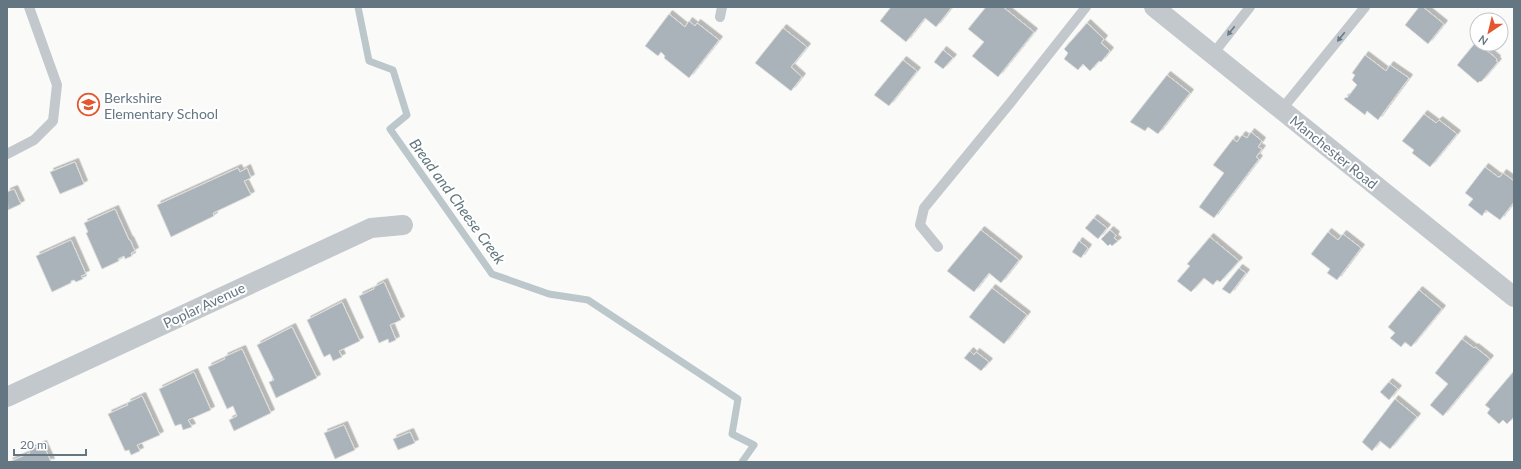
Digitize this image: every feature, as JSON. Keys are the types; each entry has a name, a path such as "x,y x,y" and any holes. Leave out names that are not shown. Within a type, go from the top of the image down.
{"street":[{"name":"Manchester Road","path":"1162,10 1213,54 1514,297"},
{"name":"Poplar Avenue","path":"7,397 371,228 403,225"}],"lane":[{"path":"7,154 34,140 53,121 57,84 29,7"},
{"path":"720,17 722,7"},
{"path":"938,247 920,225 924,208 1086,7"},
{"path":"1213,54 1250,7"},
{"path":"1282,109 1365,7"}],"building":[{"path":"891,7 952,7 936,27 925,18 906,42 880,21"},
{"path":"986,7 1003,7 1034,32 998,77 972,56 984,42 968,29"},
{"path":"1419,7 1423,7 1444,24 1428,44 1405,25"},
{"path":"669,14 685,27 689,21 695,26 697,23 719,40 689,78 664,58 665,56 661,52 658,56 645,46"},
{"path":"1087,23 1104,39 1101,43 1110,51 1101,62 1099,61 1090,71 1083,64 1078,70 1064,59 1068,53 1064,49"},
{"path":"783,28 807,47 791,67 802,77 791,91 755,63"},
{"path":"943,50 953,58 943,69 934,62"},
{"path":"1469,50 1469,52 1489,52 1497,59 1496,61 1498,62 1481,82 1480,81 1478,83 1457,65"},
{"path":"1365,55 1386,71 1390,65 1409,78 1378,120 1367,111 1365,115 1344,99 1346,97 1347,98 1357,85 1352,80 1355,75 1352,73"},
{"path":"903,60 917,71 889,106 874,95"},
{"path":"1167,75 1190,93 1158,134 1148,127 1145,131 1130,122"},
{"path":"1424,114 1436,123 1439,120 1457,134 1430,167 1412,153 1414,150 1402,141"},
{"path":"1251,132 1262,141 1258,147 1262,149 1256,157 1259,159 1214,218 1199,207 1224,173 1213,165 1233,139 1237,142 1242,135 1247,138"},
{"path":"75,162 84,184 60,194 50,172"},
{"path":"1485,167 1498,177 1500,177 1503,173 1514,181 1514,202 1500,220 1486,210 1482,216 1468,205 1473,199 1465,193"},
{"path":"238,168 240,172 247,168 251,178 244,181 251,195 213,213 214,216 171,237 157,205"},
{"path":"14,189 21,204 8,210 7,192"},
{"path":"115,209 135,251 131,253 132,256 125,259 124,256 118,259 119,261 102,269 86,233 88,232 84,223"},
{"path":"1094,218 1107,228 1098,239 1085,228"},
{"path":"981,230 1019,260 1001,283 989,273 974,292 947,271"},
{"path":"1110,230 1116,235 1114,238 1118,241 1112,246 1110,244 1108,246 1101,239"},
{"path":"1328,232 1338,240 1343,234 1361,248 1337,280 1327,273 1330,269 1311,254"},
{"path":"1210,237 1239,261 1220,282 1217,280 1213,285 1204,278 1191,292 1177,281 1190,266 1187,264"},
{"path":"71,240 86,274 81,276 83,279 76,282 74,280 71,281 71,283 52,292 36,256"},
{"path":"1079,241 1088,248 1081,258 1072,252"},
{"path":"1239,268 1246,273 1230,294 1222,289"},
{"path":"384,282 401,320 390,325 396,340 389,343 388,339 379,343 359,296 374,289 374,287"},
{"path":"992,288 1027,315 1004,344 969,317"},
{"path":"1419,290 1442,309 1411,347 1405,342 1401,347 1390,338 1395,333 1388,327"},
{"path":"342,302 360,341 339,351 342,357 333,361 330,354 324,357 307,320"},
{"path":"292,327 317,378 276,398 269,382 274,380 257,345"},
{"path":"1462,339 1490,359 1443,416 1430,405 1448,384 1435,373"},
{"path":"242,349 271,413 234,431 229,420 237,416 233,406 227,409 208,367 225,359 224,357"},
{"path":"970,351 974,355 976,352 989,362 981,371 964,358"},
{"path":"1514,371 1514,419 1513,418 1507,424 1503,420 1499,424 1487,413 1490,409 1485,405"},
{"path":"194,372 211,410 188,420 192,427 183,430 181,424 175,426 159,389"},
{"path":"1389,382 1398,389 1389,400 1380,392"},
{"path":"142,396 160,435 137,445 140,451 131,455 129,450 125,451 108,414 128,405 127,403"},
{"path":"1395,399 1417,417 1390,449 1380,441 1372,451 1362,442"},
{"path":"344,425 355,450 335,459 324,433"},
{"path":"410,432 415,443 398,450 393,439"},
{"path":"43,444 51,462 9,462 30,453 29,450"}],"waterway":[{"name":"Bread and Cheese Creek","path":"358,7 369,61 393,70 407,115 390,129 492,274 549,294 588,300 738,399 732,434 754,445 742,462"}],"place":[{"name":"Berkshire Elementary School","path":"89,105"}]}
